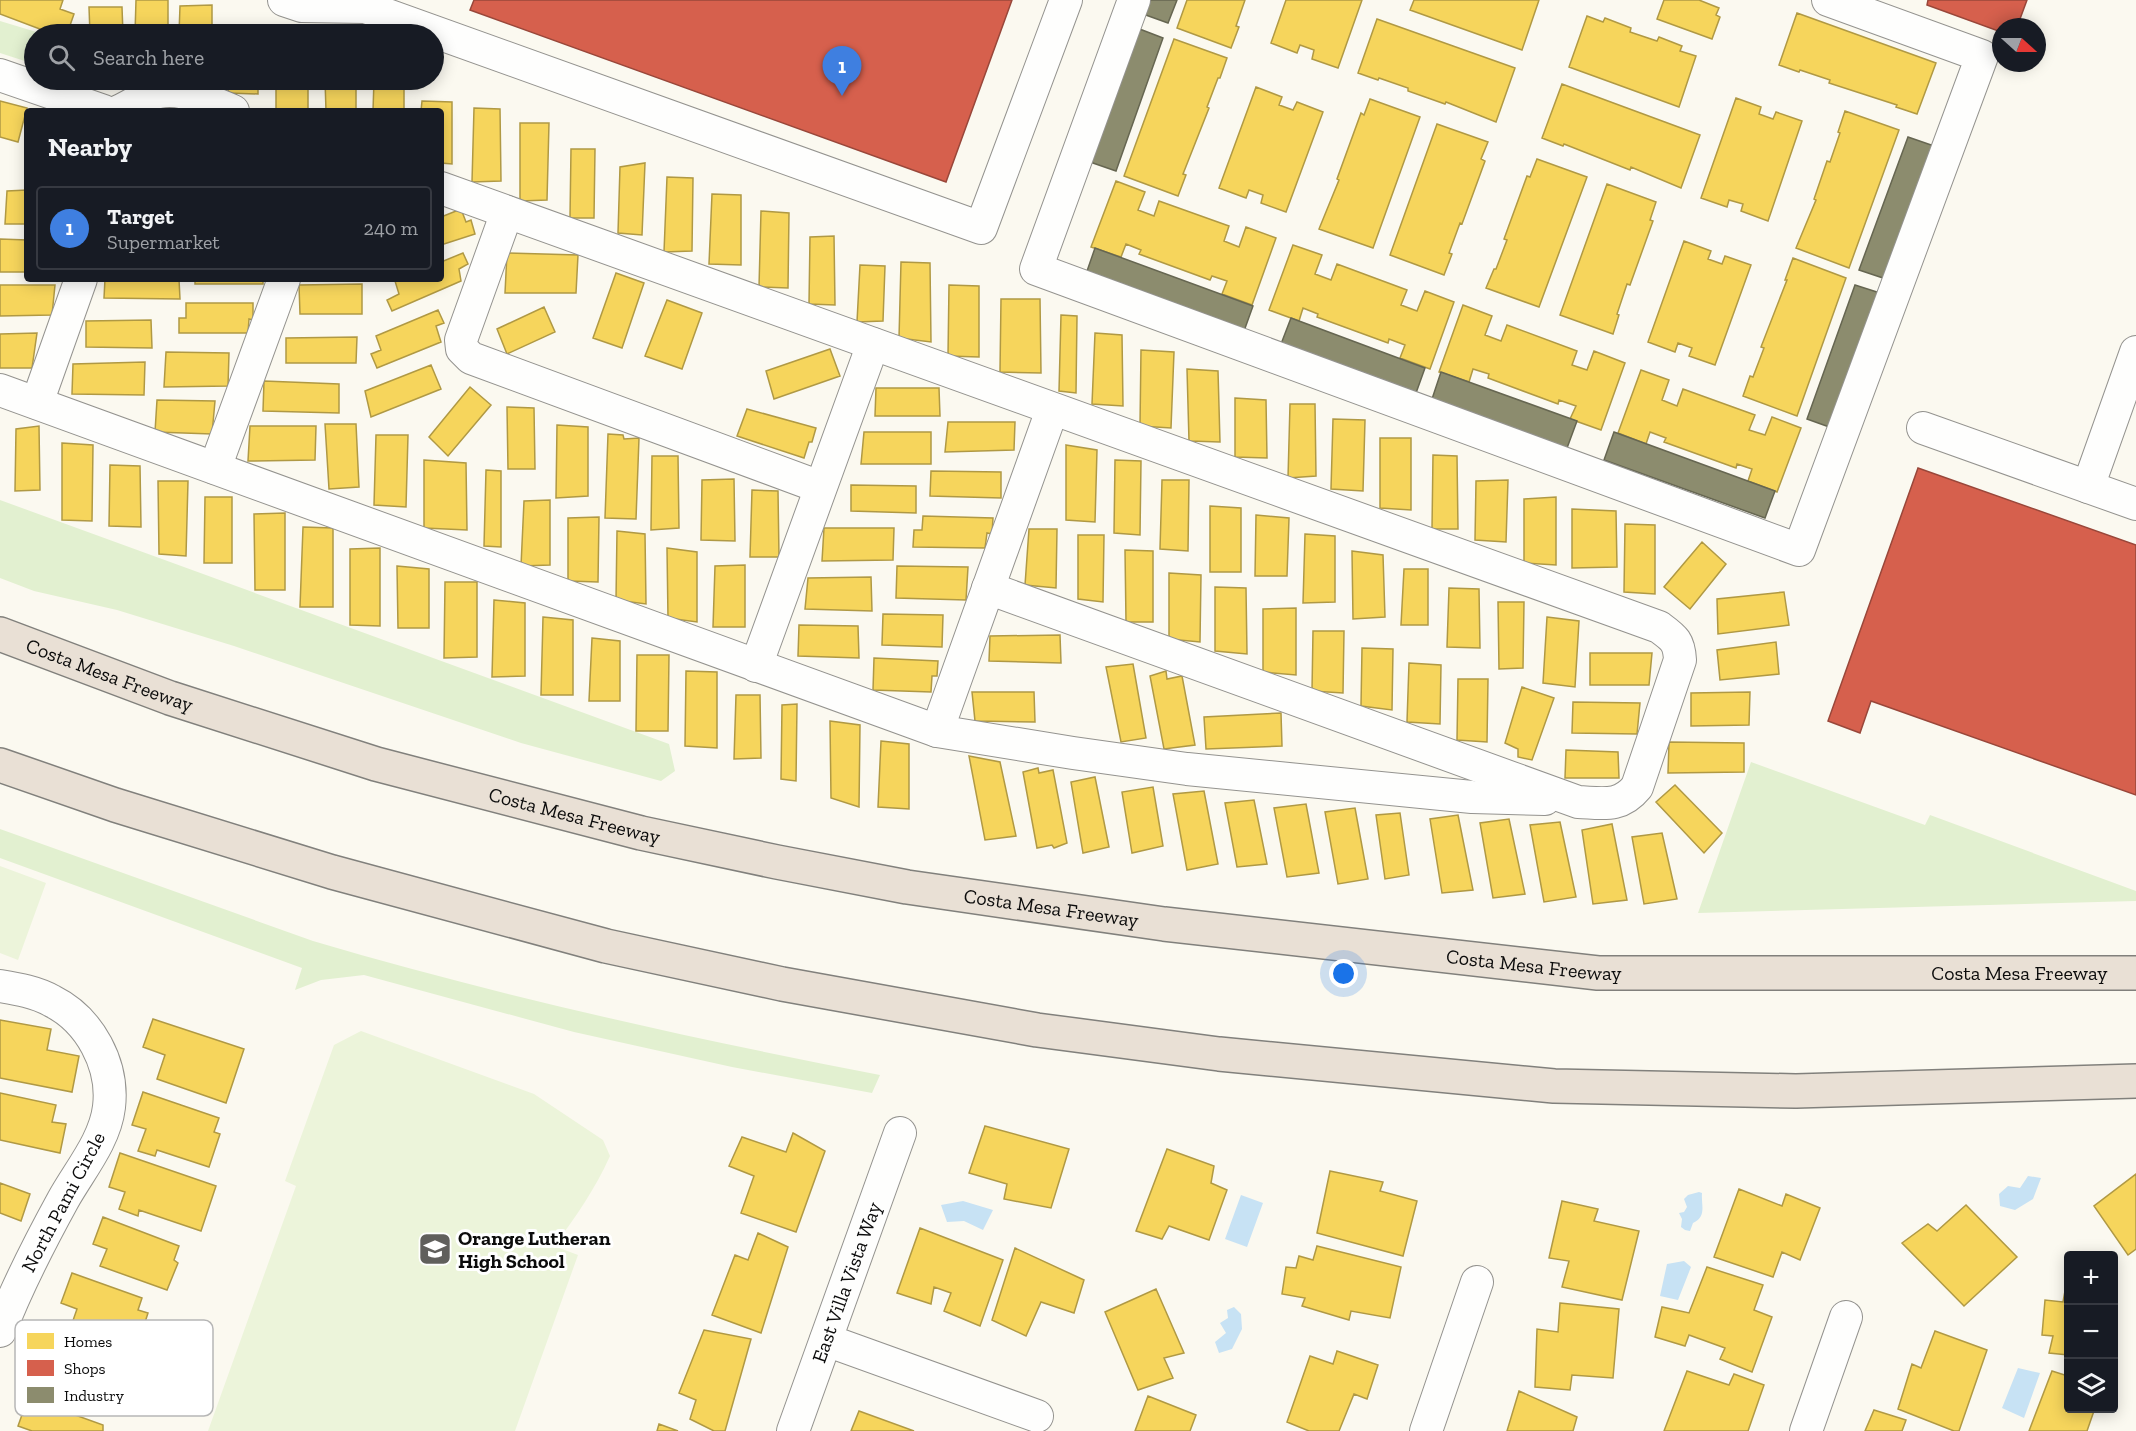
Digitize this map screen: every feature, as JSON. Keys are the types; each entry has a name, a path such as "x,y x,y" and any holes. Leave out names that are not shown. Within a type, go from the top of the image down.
{"highway":[{"name":"Costa Mesa Freeway","path":"0,634 170,698 376,764 641,833 907,887 1164,924 1598,973 2136,973"},
{"path":"0,765 115,805 332,872 606,946 793,986 1037,1030 1219,1054 1554,1086 1796,1091 2136,1081"}],"street":[{"path":"284,0 302,6 367,3 424,24"},
{"path":"444,31 981,228 1066,0"},
{"path":"1134,0 1036,269 1799,550 1982,56 1828,0"},
{"path":"0,75 24,83"},
{"path":"43,90 95,108"},
{"path":"125,108 149,95 180,91 224,108"},
{"path":"0,390 937,731 1187,769 1461,796 1618,803 1637,787 1680,660 1679,646 1659,627 444,189"},
{"path":"507,212 461,340 462,349 471,358 820,487"},
{"path":"37,403 80,282"},
{"path":"215,468 283,282"},
{"path":"756,666 873,344"},
{"path":"2088,487 2136,352"},
{"path":"937,731 1052,410"},
{"path":"1923,428 2136,504"},
{"path":"988,588 1578,802"},
{"name":"North Pami Circle","path":"0,986 38,994 52,1000 64,1007 84,1026 107,1067 110,1094 105,1123 98,1141 47,1230 18,1288 0,1331"},
{"name":"East Villa Vista Way","path":"793,1431 900,1133"},
{"path":"1426,1431 1477,1282"},
{"path":"1806,1431 1846,1317"},
{"path":"826,1340 1037,1416"}],"green space":[{"path":"0,21 24,28 24,61 0,53"},
{"path":"0,500 669,744 675,771 661,781 521,743 234,646 117,610 34,591 0,578"},
{"path":"1751,762 1925,825 1930,815 2136,891 2136,901 1698,913"},
{"path":"0,829 313,941 383,961 595,1015 880,1075 872,1093 732,1067 574,1032 364,975 321,980 295,990 302,968 0,858"},
{"path":"0,866 46,883 18,960 0,953"},
{"path":"361,1031 534,1094 603,1140 610,1156 585,1202 554,1246 578,1255 515,1431 208,1431 296,1186 285,1181 334,1045"}],"water":[{"path":"2028,1176 2041,1178 2033,1199 2015,1210 2000,1206 1999,1194 2008,1186 2020,1188"},
{"path":"1702,1193 1702,1214 1693,1223 1690,1231 1685,1230 1681,1227 1682,1219 1679,1213 1684,1212 1687,1207 1684,1199 1688,1195"},
{"path":"1241,1195 1263,1203 1247,1247 1225,1239"},
{"path":"963,1201 993,1210 983,1230 964,1221 947,1222 941,1205"},
{"path":"1684,1261 1691,1267 1678,1300 1660,1296 1667,1264"},
{"path":"1234,1307 1241,1314 1242,1329 1232,1349 1219,1353 1215,1342 1226,1333 1220,1323 1228,1318 1227,1310"},
{"path":"2018,1368 2040,1373 2024,1418 2002,1408"}],"building: Homes":[{"path":"0,0 63,0 60,9 74,14 70,24 26,24 0,14"},
{"path":"136,0 168,0 168,24 135,24"},
{"path":"1187,0 1245,0 1231,48 1177,28"},
{"path":"1286,0 1362,0 1338,68 1312,59 1314,50 1300,45 1297,53 1271,43"},
{"path":"1414,0 1539,0 1522,50 1410,10"},
{"path":"1664,0 1699,0 1719,8 1716,15 1720,17 1712,39 1657,19"},
{"path":"212,5 212,24 179,24 180,6"},
{"path":"89,7 122,7 123,24 90,24"},
{"path":"1797,13 1936,63 1917,114 1896,107 1897,105 1829,83 1830,80 1779,65"},
{"path":"1587,16 1603,22 1605,18 1631,28 1630,32 1657,41 1659,37 1682,46 1680,51 1696,56 1679,107 1569,67"},
{"path":"1377,19 1515,68 1496,122 1446,102 1445,104 1408,91 1408,88 1358,73"},
{"path":"1174,39 1227,58 1183,174 1186,175 1178,196 1124,176"},
{"path":"1562,84 1700,135 1681,188 1631,167 1630,170 1564,144 1563,146 1542,138"},
{"path":"1256,87 1282,97 1279,105 1293,110 1297,102 1323,112 1286,212 1261,203 1263,195 1249,190 1246,198 1219,188"},
{"path":"228,90 258,90 258,94 228,93"},
{"path":"276,90 308,90 308,108 276,108"},
{"path":"325,90 356,90 356,108 326,108"},
{"path":"374,90 404,90 404,108 373,108"},
{"path":"1736,98 1761,107 1759,114 1773,119 1776,112 1802,121 1768,221 1741,211 1743,204 1729,200 1727,207 1701,198"},
{"path":"1370,99 1420,117 1373,248 1319,229 1339,180 1337,179 1361,113 1364,115"},
{"path":"0,101 27,108 24,108 24,119 18,142 0,137"},
{"path":"422,101 452,102 452,164 444,163 444,108 421,108"},
{"path":"474,108 500,109 501,181 472,182"},
{"path":"1845,111 1899,130 1849,268 1796,248 1816,200 1814,199 1827,161 1830,162"},
{"path":"520,123 549,123 547,200 520,201"},
{"path":"1437,124 1488,142 1481,159 1485,161 1449,253 1452,254 1444,275 1390,255"},
{"path":"571,149 595,149 594,218 570,218"},
{"path":"1537,159 1587,177 1539,307 1486,288 1507,240 1504,239 1527,176 1530,177"},
{"path":"645,163 642,235 618,233 620,167"},
{"path":"667,177 693,178 692,251 664,252"},
{"path":"1116,181 1145,192 1138,210 1154,216 1159,201 1229,226 1224,241 1239,247 1246,227 1276,238 1252,305 1222,294 1227,281 1212,276 1210,280 1139,254 1141,250 1126,244 1121,257 1091,247"},
{"path":"1607,184 1656,202 1650,220 1653,221 1630,285 1627,284 1613,334 1560,315"},
{"path":"24,190 24,224 5,224 7,191"},
{"path":"712,194 741,195 741,265 709,264"},
{"path":"461,209 466,222 471,220 475,234 444,244 444,216"},
{"path":"761,211 789,213 788,288 759,287"},
{"path":"834,236 835,305 809,304 810,237"},
{"path":"0,239 24,240 24,272 0,272"},
{"path":"1684,241 1711,251 1708,259 1722,264 1725,256 1751,265 1715,365 1689,356 1692,348 1678,343 1675,352 1648,342"},
{"path":"1293,245 1322,255 1315,274 1331,280 1337,264 1407,290 1401,305 1417,311 1425,291 1454,302 1430,369 1400,358 1405,345 1389,339 1388,343 1317,317 1318,314 1303,308 1299,321 1269,310"},
{"path":"463,253 468,264 459,269 461,281 392,311 387,300 399,294 395,282 444,282 444,261"},
{"path":"507,253 578,255 576,293 505,293"},
{"path":"1793,258 1846,278 1797,416 1743,396 1764,348 1761,347"},
{"path":"901,262 930,263 931,342 899,338"},
{"path":"860,265 885,266 883,321 857,322"},
{"path":"616,273 644,283 622,348 593,338"},
{"path":"105,282 179,282 180,299 104,298"},
{"path":"195,282 263,282 263,284 195,284"},
{"path":"362,284 362,314 300,314 299,285"},
{"path":"0,285 55,285 52,315 0,316"},
{"path":"949,285 979,286 979,357 948,356"},
{"path":"1001,299 1040,299 1041,373 1000,372"},
{"path":"667,300 702,313 682,369 645,356"},
{"path":"186,303 253,303 253,320 249,319 248,333 179,333 179,318 186,318"},
{"path":"1463,305 1492,316 1485,335 1501,341 1507,325 1577,351 1572,365 1587,370 1594,351 1625,363 1601,430 1570,419 1576,406 1559,400 1558,404 1488,378 1489,374 1473,369 1469,382 1439,372"},
{"path":"544,307 555,332 507,354 497,329"},
{"path":"438,310 444,323 436,326 441,342 377,368 371,354 381,350 376,336"},
{"path":"1061,315 1077,316 1076,393 1059,391"},
{"path":"151,320 152,348 86,347 86,321"},
{"path":"37,333 32,368 0,368 0,334"},
{"path":"1095,333 1122,335 1123,406 1092,404"},
{"path":"357,337 356,363 286,363 286,338"},
{"path":"830,349 840,376 774,399 766,371"},
{"path":"1141,350 1174,352 1171,428 1140,426"},
{"path":"166,352 229,353 228,386 164,387"},
{"path":"145,362 144,395 72,394 73,364"},
{"path":"431,365 441,389 371,417 365,391"},
{"path":"1187,369 1218,371 1220,442 1189,441"},
{"path":"1641,370 1669,380 1662,400 1677,406 1683,389 1755,415 1749,430 1765,435 1772,417 1801,428 1777,492 1748,481 1752,469 1737,464 1736,468 1664,442 1666,438 1650,432 1646,444 1618,433"},
{"path":"264,381 339,384 339,413 263,411"},
{"path":"470,387 491,405 448,456 429,437"},
{"path":"876,388 939,388 940,416 875,416"},
{"path":"1235,398 1266,400 1267,458 1235,457"},
{"path":"157,400 215,401 212,434 155,432"},
{"path":"1290,404 1315,404 1316,476 1288,478"},
{"path":"507,407 534,408 535,469 508,469"},
{"path":"747,409 816,428 804,458 737,436"},
{"path":"1333,419 1365,420 1363,491 1331,489"},
{"path":"948,422 1015,422 1014,450 945,452"},
{"path":"325,424 356,424 359,487 329,489"},
{"path":"557,425 588,427 588,496 556,498"},
{"path":"39,426 40,490 15,491 16,429"},
{"path":"250,426 316,426 315,460 248,461"},
{"path":"864,432 931,432 931,464 861,464"},
{"path":"608,434 623,435 624,439 639,438 636,519 605,518"},
{"path":"376,435 408,435 406,507 374,505"},
{"path":"1380,438 1411,438 1411,510 1380,508"},
{"path":"62,443 93,445 92,521 62,520"},
{"path":"1066,445 1097,450 1095,522 1066,520"},
{"path":"1433,455 1457,456 1458,529 1432,529"},
{"path":"652,456 678,456 679,528 651,530"},
{"path":"424,460 466,463 467,530 424,528"},
{"path":"1115,460 1141,461 1140,535 1114,533"},
{"path":"110,465 140,466 141,527 109,526"},
{"path":"486,470 501,471 501,547 484,546"},
{"path":"931,471 1001,472 1001,498 930,496"},
{"path":"734,479 735,541 701,540 702,480"},
{"path":"1162,480 1189,480 1188,551 1160,549"},
{"path":"1508,480 1506,542 1475,540 1476,481"},
{"path":"158,481 188,481 186,556 159,554"},
{"path":"851,485 916,486 916,513 851,511"},
{"path":"752,490 778,491 779,557 750,557"},
{"path":"205,497 232,497 232,563 204,563"},
{"path":"1556,497 1556,565 1524,563 1524,499"},
{"path":"550,500 550,565 521,566 524,501"},
{"path":"1210,506 1241,508 1241,572 1210,572"},
{"path":"1572,509 1616,511 1617,567 1572,568"},
{"path":"285,513 285,590 255,590 254,514"},
{"path":"1256,515 1289,518 1287,576 1255,576"},
{"path":"923,516 993,518 992,534 987,533 985,548 913,547 914,530 922,530"},
{"path":"599,517 598,582 568,581 568,518"},
{"path":"1625,524 1655,525 1655,594 1624,592"},
{"path":"303,527 333,528 333,607 300,607"},
{"path":"824,528 894,528 893,560 822,561"},
{"path":"1029,529 1057,529 1056,588 1025,585"},
{"path":"617,531 645,534 646,604 616,600"},
{"path":"1305,534 1335,536 1335,602 1303,603"},
{"path":"1078,535 1104,535 1103,602 1078,599"},
{"path":"1702,542 1726,564 1690,609 1664,587"},
{"path":"380,548 380,626 350,625 350,549"},
{"path":"667,548 697,552 697,622 668,618"},
{"path":"1125,550 1153,551 1153,622 1126,622"},
{"path":"1352,551 1383,555 1385,617 1353,619"},
{"path":"745,565 745,627 713,627 715,566"},
{"path":"397,566 429,569 429,628 398,628"},
{"path":"897,566 968,567 966,600 896,598"},
{"path":"1404,569 1428,569 1428,625 1401,625"},
{"path":"1169,573 1201,575 1200,642 1169,639"},
{"path":"871,577 872,611 805,609 808,578"},
{"path":"445,582 477,582 477,657 444,658"},
{"path":"1215,587 1246,588 1247,654 1215,651"},
{"path":"1449,588 1479,589 1480,648 1447,647"},
{"path":"1784,592 1789,625 1718,634 1717,599"},
{"path":"494,600 525,603 525,676 492,677"},
{"path":"1498,602 1524,602 1523,668 1499,669"},
{"path":"1296,608 1296,675 1263,672 1263,609"},
{"path":"883,614 943,615 942,647 882,645"},
{"path":"543,617 573,620 573,695 541,695"},
{"path":"1547,617 1579,621 1575,687 1543,683"},
{"path":"799,625 858,626 859,658 798,656"},
{"path":"1313,631 1344,631 1343,693 1312,691"},
{"path":"1060,635 1061,663 989,661 990,636"},
{"path":"592,638 620,641 620,701 589,701"},
{"path":"1776,642 1779,674 1720,680 1717,650"},
{"path":"1362,648 1393,649 1392,710 1361,706"},
{"path":"1590,653 1652,653 1649,685 1590,685"},
{"path":"637,655 669,655 668,731 636,731"},
{"path":"874,658 938,661 937,676 932,676 931,692 873,690"},
{"path":"1409,663 1441,665 1440,724 1407,722"},
{"path":"1133,664 1146,738 1121,742 1106,667"},
{"path":"686,671 717,672 717,748 685,746"},
{"path":"1166,671 1167,679 1182,676 1195,745 1164,749 1150,676"},
{"path":"1458,679 1488,679 1487,742 1457,740"},
{"path":"1522,687 1554,698 1532,760 1518,757 1518,749 1505,743"},
{"path":"972,692 1034,692 1035,722 975,721"},
{"path":"1750,692 1749,725 1691,726 1691,693"},
{"path":"736,695 760,695 761,758 734,759"},
{"path":"1573,702 1640,703 1637,734 1572,733"},
{"path":"797,704 796,781 781,779 782,705"},
{"path":"1281,713 1282,746 1206,749 1204,717"},
{"path":"830,721 860,725 859,807 831,798"},
{"path":"881,741 909,744 909,809 878,807"},
{"path":"1669,742 1744,743 1744,772 1668,773"},
{"path":"1566,750 1618,752 1619,778 1565,778"},
{"path":"969,756 1000,762 1016,836 985,840"},
{"path":"1038,768 1039,773 1053,770 1067,843 1054,848 1052,845 1037,848 1023,772"},
{"path":"1095,777 1109,847 1083,853 1071,782"},
{"path":"1675,785 1722,833 1704,853 1656,802"},
{"path":"1153,787 1163,846 1132,853 1122,792"},
{"path":"1204,791 1218,864 1187,870 1173,794"},
{"path":"1254,800 1267,864 1237,867 1225,803"},
{"path":"1306,804 1319,873 1287,877 1274,808"},
{"path":"1355,808 1368,879 1338,884 1325,812"},
{"path":"1400,813 1409,875 1385,879 1376,815"},
{"path":"1458,815 1473,890 1442,893 1430,819"},
{"path":"1509,819 1525,894 1493,898 1480,823"},
{"path":"1560,822 1576,897 1544,902 1530,825"},
{"path":"1612,824 1627,900 1593,904 1582,830"},
{"path":"1662,833 1677,899 1644,904 1632,837"},
{"path":"153,1019 244,1049 226,1103 157,1079 165,1055 143,1047"},
{"path":"0,1020 51,1029 47,1050 79,1056 72,1092 0,1078"},
{"path":"143,1092 219,1118 214,1132 220,1134 209,1167 157,1150 155,1156 138,1151 146,1129 132,1125"},
{"path":"0,1093 56,1105 52,1122 66,1124 60,1153 0,1140"},
{"path":"985,1126 1069,1149 1051,1208 1004,1199 1007,1184 969,1173"},
{"path":"793,1133 825,1151 796,1232 741,1213 754,1176 729,1166 742,1137 786,1152"},
{"path":"1167,1149 1214,1166 1211,1183 1227,1190 1209,1240 1169,1226 1162,1239 1136,1231"},
{"path":"120,1153 216,1186 201,1231 139,1210 138,1216 119,1209 125,1192 109,1187"},
{"path":"1330,1171 1383,1182 1380,1191 1417,1201 1403,1256 1317,1233"},
{"path":"2136,1174 2136,1249 2128,1255 2094,1206"},
{"path":"0,1183 30,1194 21,1221 0,1213"},
{"path":"1739,1189 1782,1206 1786,1194 1820,1208 1800,1260 1782,1252 1773,1277 1714,1257"},
{"path":"1562,1201 1598,1209 1594,1221 1639,1231 1622,1300 1562,1287 1569,1261 1549,1258"},
{"path":"1966,1205 2017,1257 1964,1306 1902,1243 1928,1224 1937,1231"},
{"path":"103,1217 179,1246 174,1260 178,1263 167,1290 100,1266 107,1249 93,1244"},
{"path":"920,1228 1003,1260 980,1326 944,1311 951,1293 934,1287 931,1304 897,1293"},
{"path":"758,1233 788,1247 761,1333 712,1315 735,1255 748,1260"},
{"path":"1317,1246 1401,1267 1390,1318 1351,1311 1349,1320 1302,1306 1305,1298 1282,1294 1286,1267 1296,1268 1299,1256 1313,1260"},
{"path":"1015,1248 1084,1280 1074,1313 1041,1302 1026,1336 992,1320"},
{"path":"1707,1267 1763,1285 1754,1310 1772,1317 1752,1372 1720,1359 1725,1348 1689,1335 1685,1346 1655,1337 1662,1307 1689,1313"},
{"path":"72,1273 142,1298 138,1310 148,1313 146,1320 73,1320 77,1309 61,1303"},
{"path":"1156,1289 1184,1353 1164,1358 1173,1378 1138,1390 1105,1312"},
{"path":"2064,1296 2064,1355 2049,1353 2053,1336 2042,1335 2045,1300 2063,1302"},
{"path":"1560,1303 1619,1309 1613,1378 1572,1375 1570,1390 1535,1387 1537,1329 1558,1332"},
{"path":"704,1330 751,1339 725,1431 714,1431 690,1419 696,1400 679,1393"},
{"path":"1935,1331 1987,1350 1959,1431 1898,1409 1912,1364 1921,1368"},
{"path":"1337,1351 1378,1365 1367,1399 1354,1394 1339,1431 1309,1431 1287,1422 1310,1356 1333,1364"},
{"path":"1687,1371 1729,1385 1734,1374 1764,1385 1748,1431 1664,1431"},
{"path":"2052,1371 2064,1375 2064,1413 2093,1413 2087,1431 2029,1431"},
{"path":"1519,1391 1577,1417 1573,1431 1507,1431"},
{"path":"1148,1396 1196,1415 1190,1431 1135,1431"},
{"path":"1874,1410 1906,1420 1902,1431 1865,1431"},
{"path":"859,1411 914,1431 851,1431"},
{"path":"22,1416 78,1416 103,1425 103,1431 32,1431 18,1426"},
{"path":"659,1424 678,1431 657,1431"}],"building: Shops":[{"path":"474,0 1012,0 946,182 470,10"},
{"path":"1928,0 2027,0 2020,18 1992,18 1992,29 1927,5"},
{"path":"1918,468 2136,545 2136,795 1871,701 1860,733 1828,721"}],"building: Industry":[{"path":"1148,0 1177,0 1168,23 1143,14"},
{"path":"1137,28 1163,38 1116,171 1090,162"},
{"path":"1908,137 1934,146 1886,279 1859,270"},
{"path":"1095,248 1253,306 1244,331 1086,274"},
{"path":"1855,285 1880,293 1832,428 1807,419"},
{"path":"1291,318 1425,368 1416,393 1281,344"},
{"path":"1441,372 1577,421 1567,448 1432,399"},
{"path":"1614,432 1775,491 1765,518 1604,460"}],"place":[{"name":"Target","path":"842,96"},
{"name":"Orange Lutheran High School","path":"435,1249"}]}
